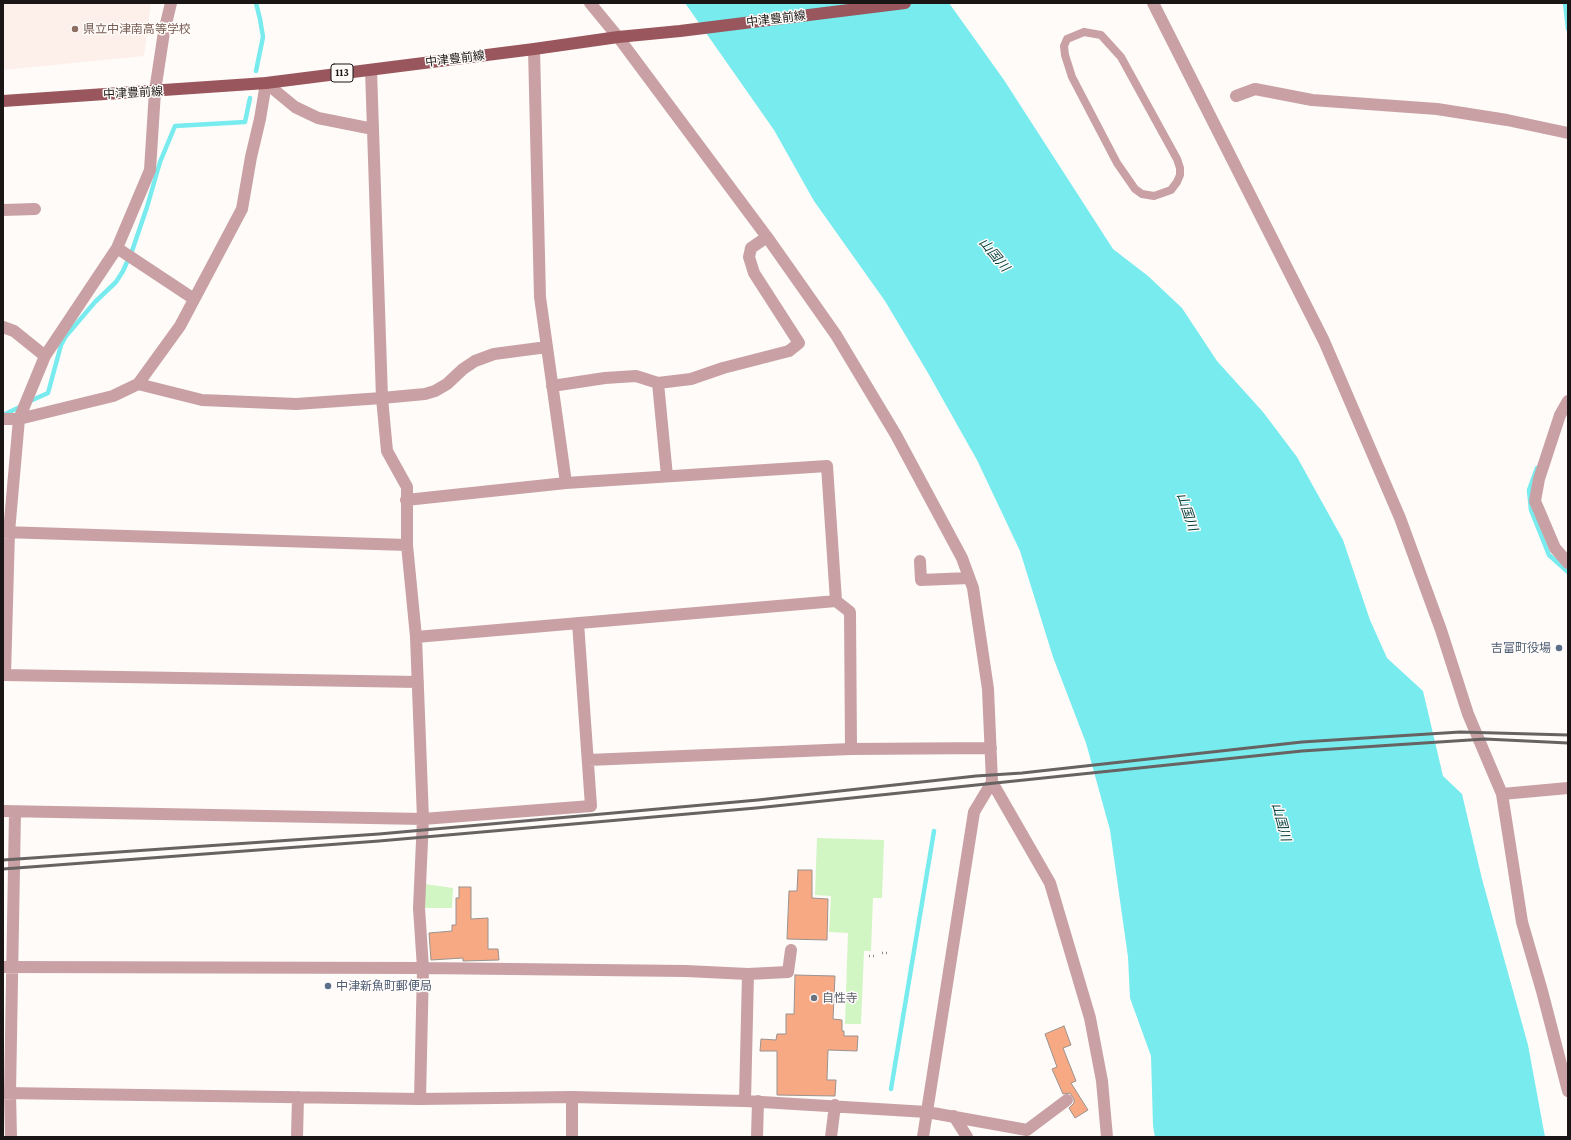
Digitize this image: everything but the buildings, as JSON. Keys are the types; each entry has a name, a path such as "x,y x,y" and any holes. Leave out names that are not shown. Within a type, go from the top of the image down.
{"main road":[{"name":"中津豊前線","path":"3,100 155,92 266,83 618,37 680,31 905,3"}],"street":[{"path":"171,3 164,32 155,92 150,170 117,248 45,356 19,419 6,532 4,675 418,682"},
{"path":"590,3 618,37 767,237 836,335 888,422 962,558 973,588 988,688 992,782 1050,883 1090,1018 1102,1081 1107,1137"},
{"path":"1153,3 1324,341 1400,518 1441,630 1468,714 1502,794 1522,922 1568,1091"},
{"path":"534,49 540,297 566,483"},
{"path":"371,70 382,398 387,451 407,488 407,545 416,637 423,819 419,908 423,968 420,1099"},
{"path":"266,83 295,107 318,118 373,129"},
{"path":"3,419 19,419 113,396 138,384 180,326 242,209 266,83"},
{"path":"1236,96 1255,89 1312,100 1437,109 1507,120 1568,133"},
{"path":"3,210 35,209"},
{"path":"552,386 605,378 636,376 658,383 691,379 723,368 789,351 799,343 754,273 749,257 751,248 767,237"},
{"path":"117,248 194,298"},
{"path":"3,327 14,331 45,356"},
{"path":"138,384 202,400 296,404 382,398 425,394 435,391 447,384 463,369 475,361 494,354 547,347"},
{"path":"658,383 667,476"},
{"path":"1568,401 1560,415 1539,479 1535,501 1555,548 1568,563"},
{"path":"406,500 566,483 827,466 836,601"},
{"path":"6,532 407,545"},
{"path":"920,561 921,580 969,578"},
{"path":"416,637 836,601 850,612 851,749"},
{"path":"11,1137 6,1093 9,811 423,819 591,806 578,623"},
{"path":"588,760 851,749 991,748"},
{"path":"923,1137 974,812 992,782"},
{"path":"1502,794 1568,788"},
{"path":"8,967 423,968 686,971 748,974 788,972 791,950"},
{"path":"745,1101 748,974"},
{"path":"6,1093 420,1099 572,1097 758,1101 927,1112 1027,1130 1067,1100"},
{"path":"297,1137 298,1097"},
{"path":"572,1097 572,1137"},
{"path":"757,1137 758,1101"},
{"path":"831,1137 835,1105"},
{"path":"954,1116 967,1137"}],"lane":[{"path":"1084,32 1092,32 1101,35 1108,42 1121,57 1177,159 1180,168 1180,175 1178,182 1171,190 1154,196 1142,194 1135,189 1118,163 1072,77 1065,56 1064,46 1070,36 1084,32"}],"path":[{"path":"882,953 887,953"},
{"path":"869,956 878,956"}],"shaded area":[{"name":"県立中津南高等学校","path":"3,3 151,3 144,56 3,70"}],"green space":[{"path":"817,838 884,840 882,898 873,898 871,951 864,951 861,1024 845,1024 848,933 829,932 831,896 815,895"},
{"path":"425,884 453,888 452,908 425,908"}],"water":[{"name":"山国川","path":"685,3 949,3 1004,80 1113,249 1148,276 1182,308 1217,361 1263,412 1297,457 1343,540 1370,620 1387,658 1423,691 1443,776 1462,794 1482,879 1528,1045 1545,1137 1155,1137 1153,1126 1151,1056 1130,998 1128,957 1110,830 1086,743 1053,657 1020,551 977,460 885,301 814,201 774,130"}],"waterway":[{"path":"256,3 263,37 256,71"},
{"path":"1565,3 1568,29"},
{"path":"28,402 48,393 61,345 66,336 95,302 116,282 123,271 132,251 147,207 160,162 175,126 245,122 250,98"},
{"path":"3,415 22,406"},
{"path":"1537,468 1529,490 1531,510 1549,555 1568,572"},
{"path":"891,1089 934,831"}],"railway":[{"path":"3,860 379,834 758,800 1302,742 1460,732 1568,735"},
{"path":"3,869 379,841 756,808 1302,751 1485,739 1568,743"}],"place":[{"name":"県立中津南高等学校","path":"75,29"},
{"name":"吉富町役場","path":"1559,648"},
{"name":"中津新魚町郵便局","path":"328,986"},
{"name":"自性寺","path":"814,998"}]}
